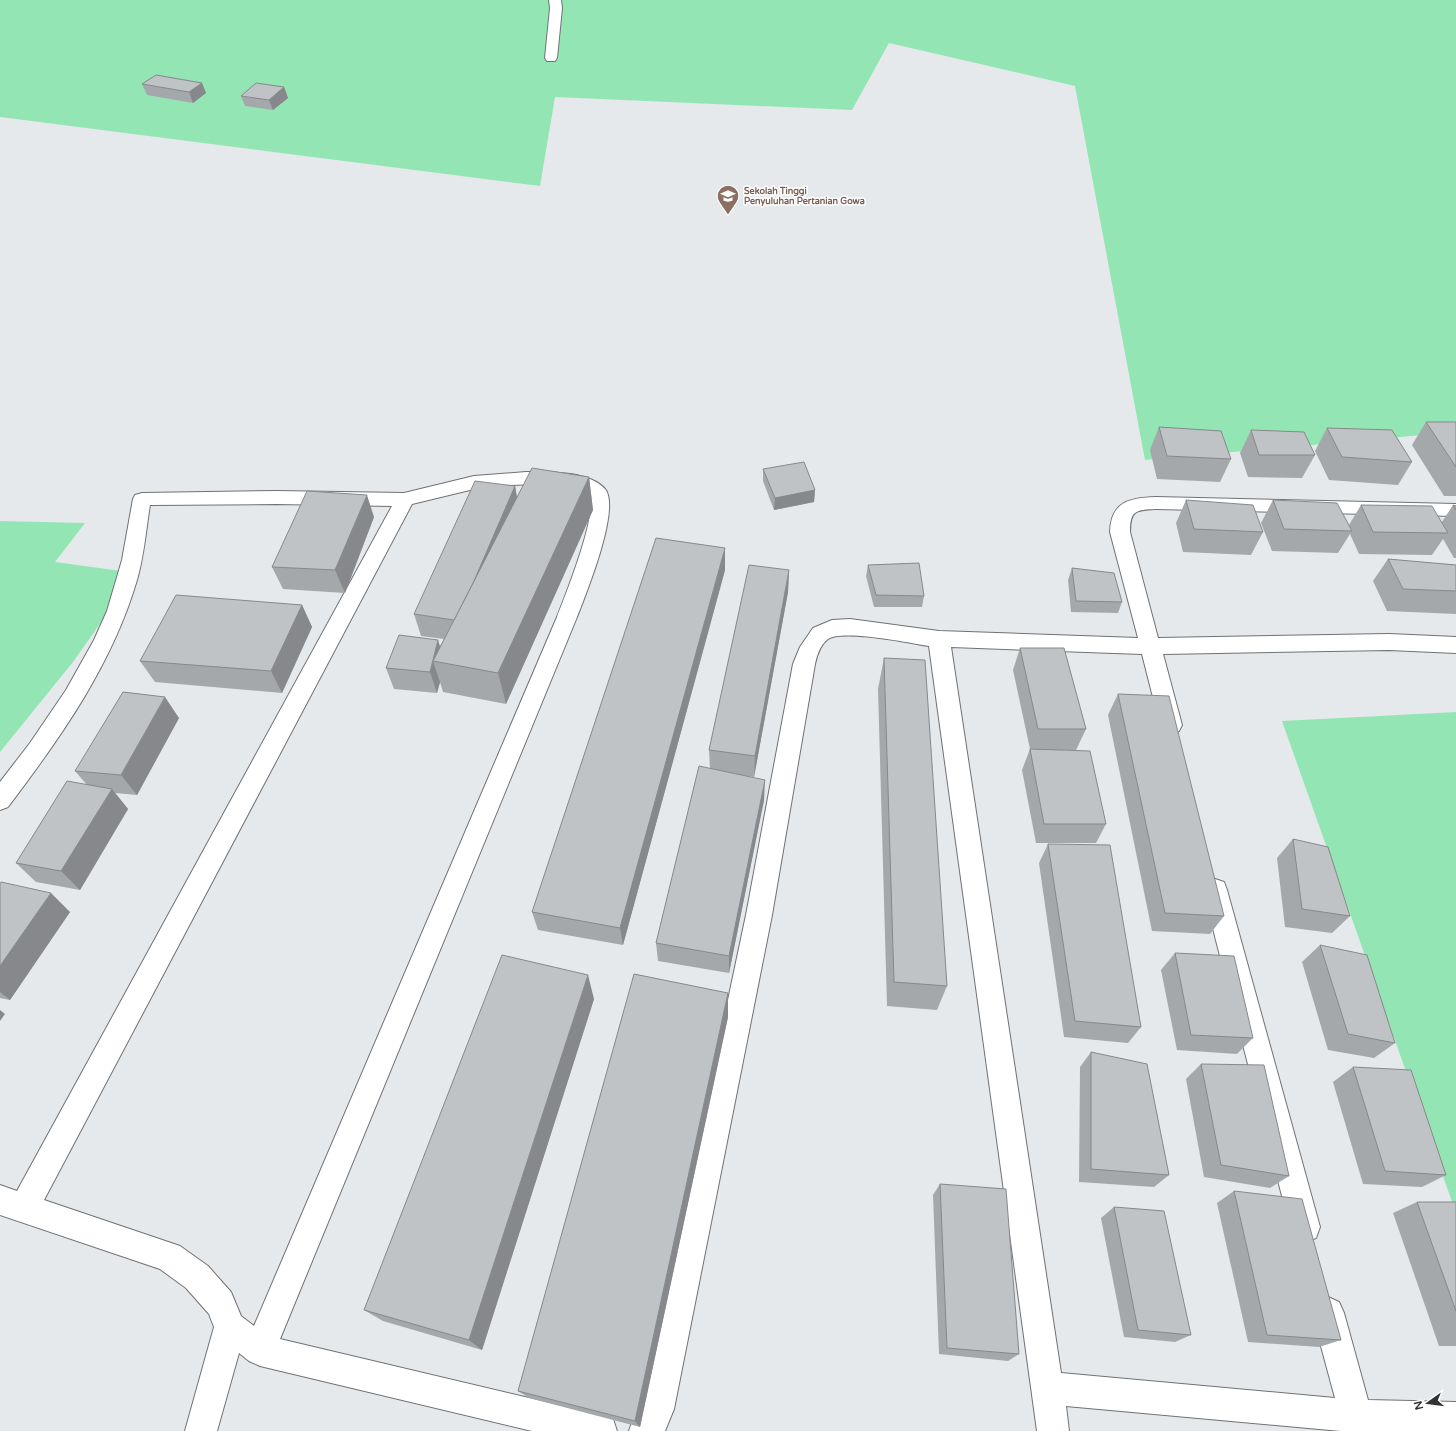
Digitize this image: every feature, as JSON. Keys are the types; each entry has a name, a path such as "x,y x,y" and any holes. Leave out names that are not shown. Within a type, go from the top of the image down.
{"street":[{"path":"550,58 556,8 555,0"},
{"path":"0,800 35,754 84,681 106,638 127,579 142,499 244,497 405,499 450,487 511,478 554,479 582,482 597,492 601,501 600,514 584,573 567,617 260,1350"},
{"path":"405,499 12,1203 169,1257 197,1277 220,1303 230,1328 260,1350 601,1431"},
{"path":"1176,746 1120,532 1119,522 1121,514 1138,504 1156,503 1456,510"},
{"path":"645,1431 651,1424 658,1409 759,915 807,653 820,634 832,628 850,627 939,639 1149,646 1389,642 1456,645"},
{"path":"939,639 1053,1431"},
{"path":"1209,869 1311,1246"},
{"path":"1323,1293 1356,1416"},
{"path":"201,1431 230,1328"},
{"path":"1047,1388 1356,1416 1456,1418"}],"green space":[{"path":"0,0 1456,0 1456,432 1145,460 1075,86 889,43 852,110 555,97 540,186 0,117"},
{"path":"0,521 85,523 55,562 136,573 73,662 0,752"},
{"path":"1456,712 1456,1213 1282,721"}],"building":[{"path":"156,75 202,83 189,92 142,84"},
{"path":"256,83 284,87 269,100 241,96"},
{"path":"1426,422 1456,422 1456,467"},
{"path":"1159,427 1221,431 1231,459 1167,456"},
{"path":"1327,428 1392,430 1412,462 1342,457"},
{"path":"1251,430 1304,432 1315,455 1259,455"},
{"path":"804,462 815,490 775,498 763,469"},
{"path":"532,468 589,477 498,673 433,661"},
{"path":"475,481 515,486 474,581 454,620 414,614"},
{"path":"307,491 367,495 335,570 272,567"},
{"path":"1186,500 1253,505 1263,532 1194,529"},
{"path":"1273,500 1337,503 1352,531 1284,529"},
{"path":"1361,505 1432,506 1448,533 1373,532"},
{"path":"656,538 725,548 620,928 532,912"},
{"path":"1388,559 1456,565 1456,591 1403,589"},
{"path":"919,563 924,596 876,595 868,565"},
{"path":"749,565 789,570 755,756 709,750"},
{"path":"1072,568 1114,573 1122,602 1076,601"},
{"path":"176,595 302,605 271,671 140,661"},
{"path":"399,635 438,640 430,672 386,668"},
{"path":"1020,648 1064,648 1086,729 1038,729"},
{"path":"884,658 925,660 947,986 894,982"},
{"path":"123,692 165,697 121,775 75,771"},
{"path":"1118,694 1169,696 1224,916 1165,913"},
{"path":"1030,749 1090,751 1106,824 1044,824"},
{"path":"699,766 765,780 729,956 656,943"},
{"path":"67,781 112,789 61,871 16,863"},
{"path":"1293,839 1328,847 1350,916 1302,909"},
{"path":"1048,844 1110,845 1141,1027 1075,1021"},
{"path":"1,882 51,893 0,966 0,884"},
{"path":"1320,945 1367,955 1395,1043 1348,1034"},
{"path":"1175,953 1234,956 1253,1038 1191,1035"},
{"path":"502,955 588,975 469,1340 364,1310"},
{"path":"634,974 728,993 635,1421 518,1391"},
{"path":"1091,1052 1147,1064 1169,1175 1091,1169"},
{"path":"1201,1064 1264,1065 1289,1176 1221,1165"},
{"path":"1353,1067 1411,1070 1446,1175 1385,1171"},
{"path":"940,1184 1006,1189 1019,1354 947,1348"},
{"path":"1234,1191 1302,1199 1341,1340 1267,1335"},
{"path":"1417,1202 1456,1202 1456,1311"},
{"path":"1114,1207 1164,1211 1191,1335 1138,1330"}],"place":[{"name":"Sekolah Tinggi Penyuluhan Pertanian Gowa","path":"728,216"}]}
